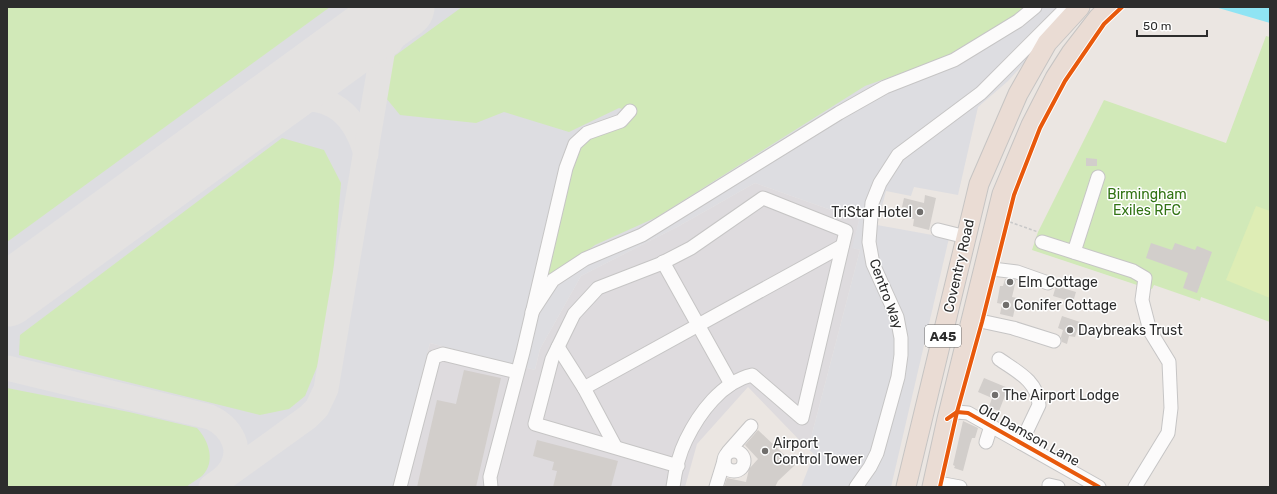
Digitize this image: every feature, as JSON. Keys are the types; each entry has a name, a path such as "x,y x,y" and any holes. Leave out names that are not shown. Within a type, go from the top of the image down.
{"highway":[{"name":"Coventry Road","path":"906,487 978,184 1025,82 1047,43 1080,7"},
{"name":"Coventry Road","path":"933,484 947,419 1002,194 1031,126 1055,78 1098,18 1110,7"}],"street":[{"path":"532,312 553,280 585,259 642,235 839,113 885,87 954,60 1018,21 1035,7"},
{"name":"Centro Way","path":"856,487 870,467 877,453 898,377 901,355 901,338 897,317 873,264 869,242 872,203 880,183 898,156 981,93 1067,7"},
{"path":"491,487 490,477 518,372 566,168 576,144 587,133 621,121 630,111"},
{"path":"1074,252 1098,177"},
{"path":"672,487 678,466 685,441 700,415 731,384 741,377 752,375 802,418 846,231 763,198 691,248 663,262 598,288 574,314 552,359 534,424 615,446 678,466"},
{"path":"938,230 966,237"},
{"path":"1040,237 1074,252 1144,276 1142,300 1150,331 1169,362 1172,408 1168,433 1135,487"},
{"path":"584,388 842,246"},
{"path":"663,262 731,384"},
{"path":"984,268 1017,272 1048,283"},
{"path":"971,320 1013,328 1054,341"},
{"path":"558,347 584,388 615,446"},
{"path":"400,487 434,357 443,354 518,372"},
{"path":"999,359 1032,383 1039,398 1039,405 1021,443"},
{"name":"Old Damson Lane","path":"947,419 957,412 962,411 1099,487"},
{"path":"716,487 726,457 750,426"},
{"path":"986,442 990,426"},
{"path":"933,484 960,487"},
{"path":"1049,487 1049,485 1058,487"}],"path":[{"path":"1004,228 1008,215"},
{"path":"1006,221 1040,237"}],"shaded area":[{"path":"7,7 1075,7 1008,81 978,107 958,195 914,187 911,196 886,191 877,225 949,238 891,487 801,487 814,454 808,449 860,250 852,248 859,220 755,183 679,226 581,276 540,349 535,370 430,343 393,487 7,487"},
{"path":"755,183 859,220 853,248 860,250 808,449 748,387 697,444 685,487 393,487 430,343 535,370 540,349 581,276 679,226"}],"green space":[{"path":"7,7 330,7 7,242"},
{"path":"462,7 1029,7 943,58 865,86 657,217 595,245 547,280 566,168 587,133 630,111 619,108 569,132 504,112 476,123 400,115 386,98 380,72 389,60"},
{"name":"Birmingham Exiles RFC","path":"1266,36 1270,37 1270,322 1201,297 1200,301 1154,285 1152,289 1143,287 1032,250 1038,232 1104,100 1226,143"},
{"path":"282,138 324,150 341,183 333,275 319,362 305,396 289,409 260,415 19,355 20,335"},
{"path":"1256,206 1270,211 1270,298 1226,280"},
{"path":"7,388 129,412 197,428 208,445 210,458 209,464 202,476 186,487 7,487"}],"water":[{"path":"1215,7 1270,7 1270,23"}],"building":[{"path":"1086,158 1097,159 1097,166 1086,166"},
{"name":"TriStar Hotel","path":"925,195 936,198 929,230 913,226 914,219 905,217 907,208 902,207 904,198 924,203"},
{"path":"1151,243 1172,250 1175,243 1195,250 1197,246 1212,252 1197,293 1183,288 1188,273 1146,258"},
{"path":"1005,279 1016,280 1012,297 1017,298 1013,317 1000,314 1002,304 997,303 1000,286 1003,286"},
{"path":"1056,286 1076,292 1073,302 1053,296"},
{"name":"Daybreaks Trust","path":"1062,316 1080,322 1075,337 1069,336 1067,344 1062,342 1061,337 1063,330 1058,328"},
{"path":"464,370 501,378 476,487 417,487 437,400 456,404"},
{"name":"The Airport Lodge","path":"984,378 1008,388 999,411 989,407 992,398 978,392"},
{"path":"963,421 978,428 975,438 972,438 963,471 954,468 955,466 953,465"},
{"name":"Airport Control Tower","path":"758,430 795,465 778,481 775,487 724,487 727,478 746,482 749,469 758,459 745,445"},
{"path":"537,440 618,461 611,487 553,487 557,471 552,470 554,462 533,456"}],"taxiway":[{"path":"211,487 308,417 317,408 326,389 390,7"},
{"path":"390,43 405,15 413,7"},
{"path":"278,98 310,99 323,101 335,106 345,114 353,124 360,137 366,154"},
{"path":"7,368 210,417 219,422 226,429 232,436 235,444 236,453 234,461 230,470 223,478"}],"runway":[{"path":"7,295 403,7"}],"cycle path":[{"path":"940,487 957,412 982,322 1014,195 1040,128 1065,81 1104,24 1122,7"},
{"path":"947,419 957,412 968,413 1099,487"}],"place":[{"name":"TriStar Hotel","path":"920,212"},
{"name":"Elm Cottage","path":"1010,282"},
{"name":"Conifer Cottage","path":"1006,305"},
{"name":"Daybreaks Trust","path":"1070,330"},
{"name":"The Airport Lodge","path":"995,395"},
{"name":"Airport Control Tower","path":"765,451"}]}
